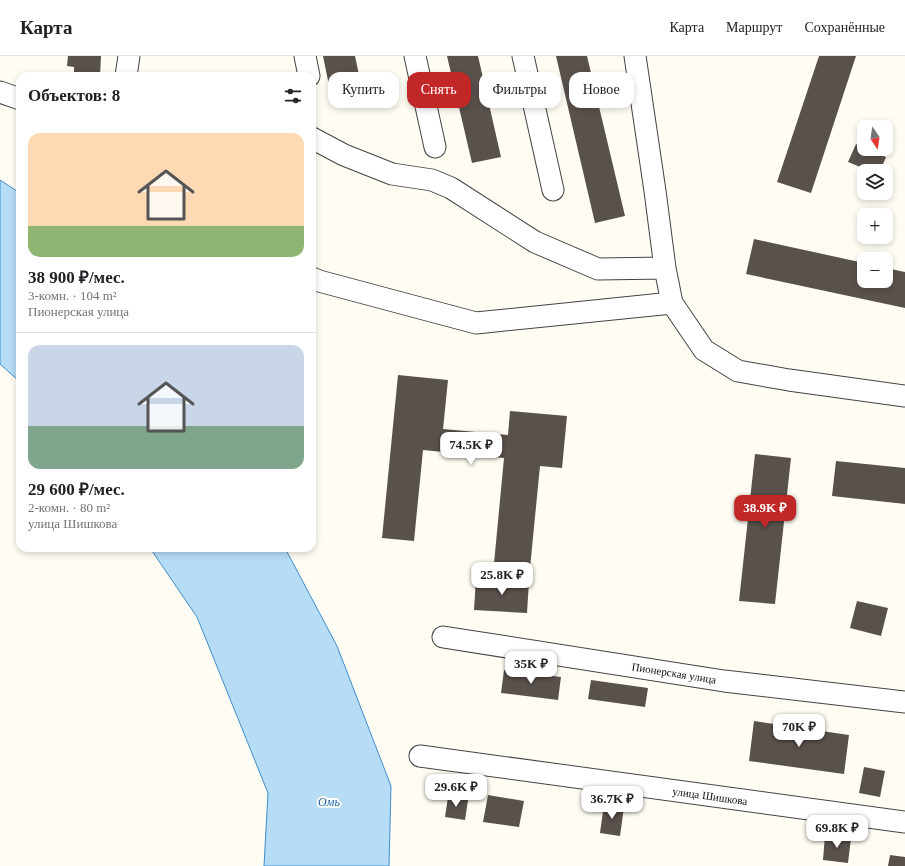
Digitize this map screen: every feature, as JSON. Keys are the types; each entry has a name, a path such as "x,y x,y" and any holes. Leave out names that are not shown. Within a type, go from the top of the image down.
{"street":[{"path":"126,72 128,56"},
{"path":"305,56 308,72"},
{"path":"415,56 435,147"},
{"path":"523,56 553,190"},
{"path":"635,56 665,268 672,303 704,350 738,370 789,380 905,396"},
{"path":"0,92 16,98"},
{"path":"316,140 344,155 392,174 432,180 451,188 535,242 598,269 665,268"},
{"path":"316,279 476,323 672,303"},
{"name":"Пионерская улица","path":"443,637 724,681 905,702"},
{"name":"улица Шишкова","path":"420,756 905,822"}],"water":[{"path":"0,180 16,190 16,378 0,364"},
{"name":"Омь","path":"153,552 287,552 337,646 391,786 389,866 264,866 268,793 197,617"}],"building":[{"path":"68,56 101,56 100,72 74,72 74,67 67,66"},
{"path":"323,56 355,56 358,72 328,72 328,80"},
{"path":"447,56 478,56 482,72 479,72 479,108 490,108 501,157 472,163 459,108 471,108 471,72 451,72"},
{"path":"556,56 587,56 591,72 569,72 569,108 599,108 625,216 595,223 561,77 561,72 560,72"},
{"path":"819,56 856,56 811,193 777,182"},
{"path":"856,144 857,156 886,157 883,164 857,164 857,166 848,162"},
{"path":"754,239 857,261 857,288 893,288 893,269 905,272 905,308 746,274"},
{"path":"398,375 448,380 443,429 508,435 510,411 567,416 562,468 540,466 529,578 493,574 504,458 423,450 414,541 382,538"},
{"path":"755,454 791,458 775,604 739,601"},
{"path":"836,461 905,468 905,504 832,496"},
{"path":"476,578 529,581 527,613 474,610"},
{"path":"857,601 888,608 881,636 850,628"},
{"path":"504,670 561,677 558,700 501,693"},
{"path":"591,680 648,688 645,707 588,699"},
{"path":"754,721 849,735 844,774 749,761"},
{"path":"864,767 885,771 880,797 859,793"},
{"path":"488,795 524,801 519,827 483,822"},
{"path":"448,797 468,800 465,820 445,817"},
{"path":"604,804 624,807 620,836 600,833"},
{"path":"825,835 851,838 848,863 823,860"},
{"path":"890,855 905,857 905,866 888,866"}]}
